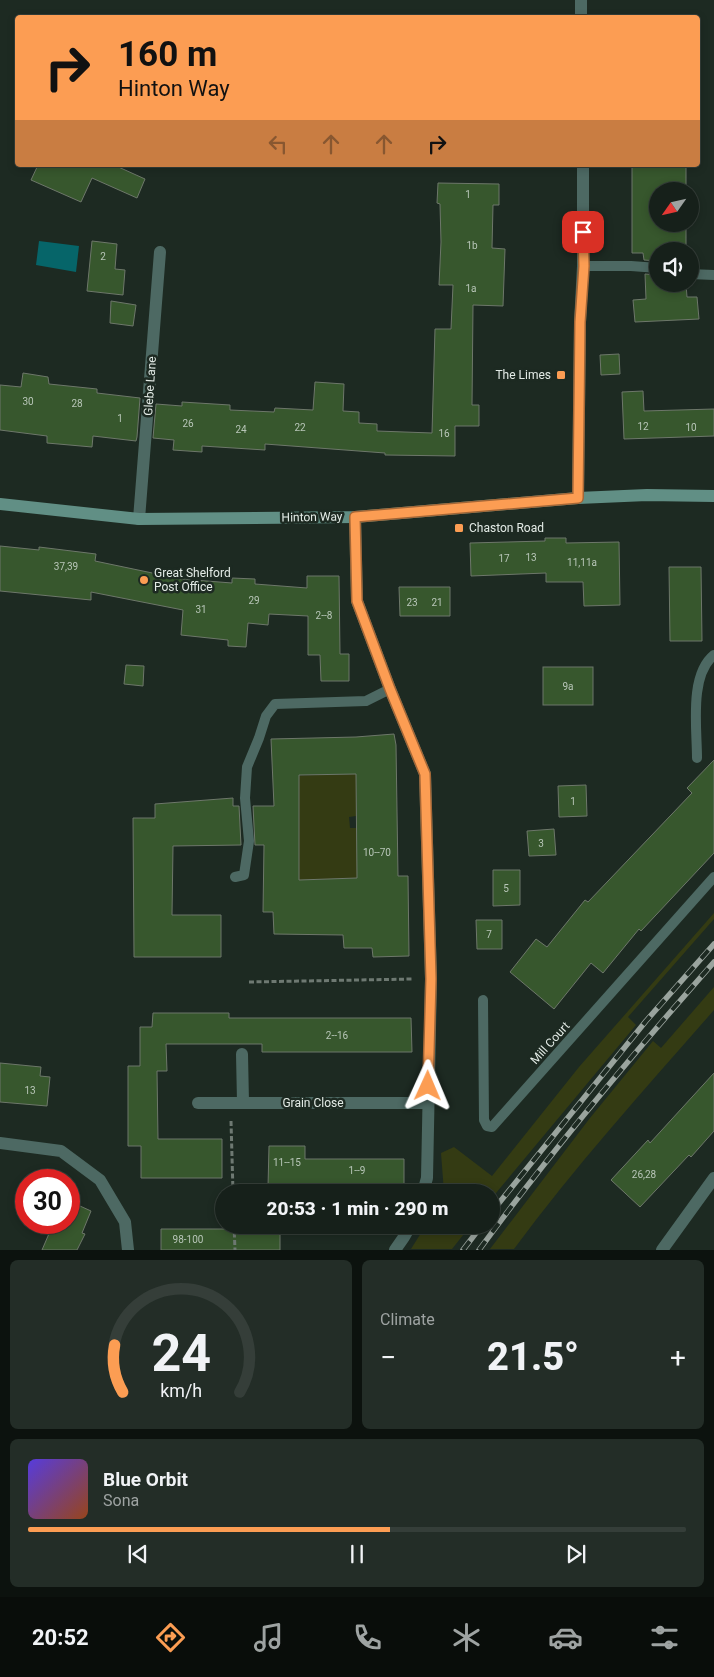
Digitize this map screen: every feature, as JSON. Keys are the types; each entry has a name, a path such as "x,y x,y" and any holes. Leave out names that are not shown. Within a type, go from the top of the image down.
{"street":[{"path":"581,0 581,15"},
{"path":"578,498 580,322 584,266 583,167"},
{"name":"Glebe Lane","path":"140,519 160,252"},
{"name":"Hinton Way","path":"0,504 140,519 355,517 578,498 647,495 714,496"},
{"path":"355,517 357,601 425,774 431,979 427,1178 425,1184"},
{"path":"236,1103 242,1054"},
{"name":"Grain Close","path":"198,1103 428,1103"},
{"path":"0,1143 61,1151 100,1180 126,1222 128,1250"},
{"path":"662,1250 714,1178"},
{"path":"395,1250 406,1234"}],"lane":[{"path":"584,266 649,267"},
{"path":"699,274 714,275"},
{"path":"696,758 697,686 708,660 714,654"},
{"path":"235,877 244,876 249,841 246,798 247,767 266,716 275,704 366,700 390,689"},
{"name":"Mill Court","path":"483,1000 484,1120 485,1124 492,1127 714,877"}],"path":[{"path":"249,982 431,979"},
{"path":"233,1184 236,1103"},
{"path":"234,1234 235,1250"}],"green space":[{"path":"356,774 356,816 349,817 350,828 357,828 357,878 277,881 299,850 299,807 281,776"},
{"path":"714,913 714,919 628,1017 636,1025 500,1188 500,1184 443,1184 441,1153 454,1147 492,1176 579,1067"},
{"path":"714,987 714,1010 586,1157 514,1249 490,1249 590,1118 653,1041 661,1048"},
{"path":"420,1234 464,1234 452,1249 411,1249"}],"water":[{"path":"39,241 79,246 76,272 36,265"}],"building":[{"path":"37,167 118,167 145,179 137,198 92,178 81,202 31,180"},
{"path":"632,167 686,167 686,182 649,182 649,232 686,232 686,242 649,242 649,260 644,260 643,253 632,253"},
{"path":"438,183 499,184 499,205 493,205 492,248 505,249 503,306 473,305 472,405 479,405 479,426 455,426 455,456 385,455 385,453 265,444 265,450 202,446 202,452 173,450 174,440 153,438 156,404 182,406 182,402 230,405 230,410 274,412 275,408 313,410 315,382 344,384 343,411 359,412 359,423 377,424 377,431 432,433 435,329 451,329 453,285 439,285 441,242 440,204 437,203"},
{"path":"92,241 117,244 115,269 125,270 123,295 87,291"},
{"path":"645,274 649,274 649,292 687,292 687,297 697,297 699,319 635,322 633,300 646,299"},
{"path":"111,301 136,305 133,326 110,323"},
{"path":"619,354 620,374 601,375 600,355"},
{"path":"23,373 48,377 49,384 97,389 97,393 140,398 136,441 93,436 92,447 47,443 47,436 0,430 0,385 21,387"},
{"path":"643,391 644,411 714,409 714,436 624,439 622,392"},
{"path":"545,538 566,538 566,543 619,542 620,605 584,606 583,582 546,582 546,573 471,576 470,543 545,541"},
{"path":"0,546 39,550 39,547 96,554 95,561 181,579 232,583 232,578 255,579 255,584 307,588 307,576 339,576 340,654 349,654 349,681 321,681 320,655 308,655 308,616 269,614 268,625 248,623 246,647 228,646 228,640 181,635 183,610 91,592 91,600 0,591"},
{"path":"669,567 701,567 702,641 670,641"},
{"path":"399,587 450,587 450,616 400,616"},
{"path":"126,665 144,666 143,686 124,684"},
{"path":"543,667 593,667 593,705 543,705"},
{"path":"394,734 396,745 398,876 408,876 409,956 373,957 372,948 344,948 343,935 274,934 273,912 263,912 264,845 255,845 253,806 274,806 271,739","holes":["356,774 357,878 299,880 299,775"]},
{"path":"714,760 714,853 641,931 639,929 603,973 591,963 554,1009 510,972 536,939 547,947 585,900 588,902 692,793 687,788"},
{"path":"586,785 587,816 559,817 558,786"},
{"path":"233,798 233,806 239,806 241,845 173,846 172,915 221,915 221,957 134,957 133,818 155,818 155,804"},
{"path":"554,829 556,855 529,856 527,831"},
{"path":"493,870 520,870 520,905 493,906"},
{"path":"476,920 502,920 502,949 477,949"},
{"path":"153,1013 229,1013 229,1018 411,1018 412,1052 262,1052 262,1044 166,1044 167,1071 157,1071 158,1139 222,1139 222,1178 141,1178 141,1146 128,1146 128,1066 140,1066 140,1027 152,1027"},
{"path":"0,1063 41,1067 40,1076 50,1077 47,1106 0,1102"},
{"path":"714,1073 714,1131 691,1157 689,1155 640,1207 611,1180 648,1140 650,1143"},
{"path":"269,1146 305,1146 305,1159 404,1159 404,1184 268,1184"},
{"path":"80,1206 91,1211 82,1233 85,1234 77,1250 42,1250 49,1234 80,1234"},
{"path":"161,1229 215,1229 215,1234 280,1234 280,1250 161,1250"}],"railway":[{"path":"500,1202 646,1021 714,944"},
{"path":"479,1250 593,1103 714,962"},
{"path":"463,1250 475,1234"}],"place":[{"name":"The Limes","path":"561,375"},
{"name":"Chaston Road","path":"459,528"},
{"name":"Great Shelford Post Office","path":"144,580"}],"route":[{"path":"428,1086 431,979 425,774 357,601 355,517 578,498 580,322 584,266 583,232"}]}
